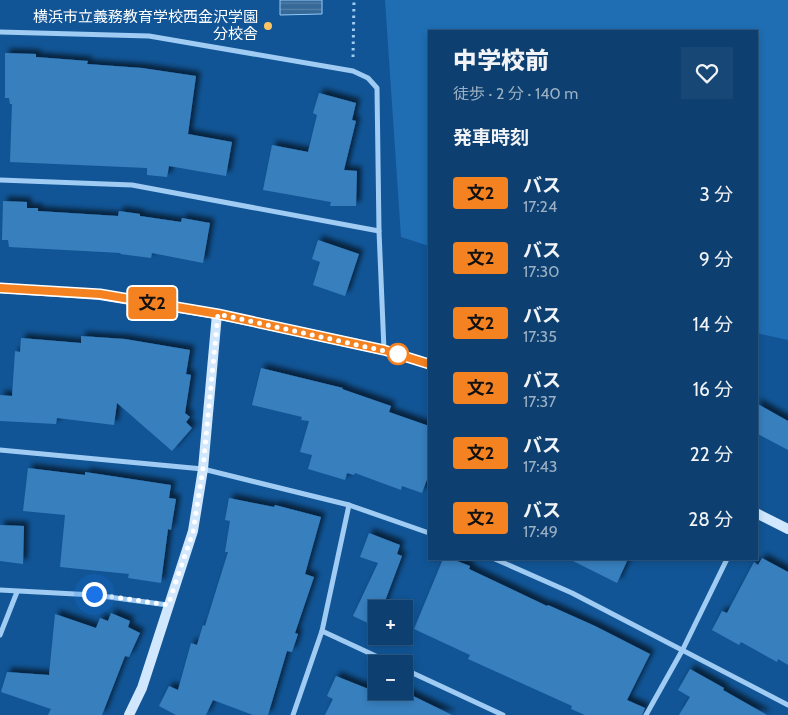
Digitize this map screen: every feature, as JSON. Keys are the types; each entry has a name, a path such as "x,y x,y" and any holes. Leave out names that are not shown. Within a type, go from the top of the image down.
{"street":[{"path":"0,32 149,36 353,71 368,78 377,88 379,231 384,350"},
{"path":"0,180 132,185 379,231"},
{"path":"0,288 100,294 218,314 384,350 428,364"},
{"path":"129,715 142,688 193,532 203,468 218,314"},
{"path":"0,450 203,468 350,505 428,533"},
{"path":"293,715 322,631 350,505"},
{"path":"758,514 788,529"},
{"path":"496,560 572,592 788,705"},
{"path":"646,715 683,649 727,560"},
{"path":"0,590 94,594 168,605"},
{"path":"0,635 17,592"},
{"path":"322,631 374,655"},
{"path":"413,673 503,715"}],"path":[{"path":"353,71 354,0"}],"shaded area":[{"path":"280,0 322,0 322,14 280,15"},
{"path":"385,0 788,0 788,340 758,333 758,30 428,30 428,246 401,237"}],"building":[{"path":"5,53 36,54 36,57 88,61 87,64 142,68 196,76 188,134 232,142 226,176 169,166 167,177 147,175 147,168 10,162 12,104 10,104 9,98 5,98"},
{"path":"319,93 356,103 352,120 356,121 344,170 357,171 356,206 330,206 331,202 263,190 272,145 308,152 317,115 313,113"},
{"path":"3,201 27,202 27,208 38,208 38,211 118,216 119,211 181,222 182,218 210,223 203,263 152,253 151,258 121,253 9,247 8,240 2,240"},
{"path":"318,240 359,254 345,296 313,285 320,262 312,259"},
{"path":"81,336 125,339 190,350 186,374 191,375 185,413 190,417 186,422 192,428 172,451 117,403 114,425 57,418 56,424 0,421 0,395 12,396 15,351 20,352 21,338 81,343"},
{"path":"261,368 343,388 391,406 389,412 428,426 428,477 422,493 402,486 401,490 355,473 354,475 347,473 345,480 308,469 312,455 300,452 309,421 301,420 302,417 252,405"},
{"path":"758,404 788,421 788,450 758,434"},
{"path":"28,468 85,475 85,472 171,485 169,498 176,499 171,530 168,529 161,583 128,578 129,574 60,567 65,515 23,511"},
{"path":"229,498 274,507 275,505 321,517 305,574 314,577 295,633 298,634 292,652 287,651 268,715 253,715 213,700 206,715 176,715 159,706 169,686 178,690 191,643 197,645 203,625 205,626 228,552 225,552 230,521 225,520"},
{"path":"0,525 24,526 23,564 0,561"},
{"path":"369,533 400,545 397,554 402,556 385,600 368,600 368,623 353,616 378,563 360,557"},
{"path":"762,558 788,572 788,665 778,659 777,662 741,642 739,645 712,630 722,611 727,613 754,562 758,565"},
{"path":"443,560 455,560 470,566 469,569 547,606 595,626 650,654 627,700 645,708 642,715 585,715 571,709 572,706 468,659 470,655 414,629"},
{"path":"571,560 628,560 617,583"},
{"path":"111,613 130,621 128,627 140,633 129,657 125,656 102,715 48,715 51,709 1,692 7,672 49,675 55,614 96,628 100,618 108,621"},
{"path":"690,669 767,715 679,715 690,697 678,690"},
{"path":"336,676 368,689 368,700 413,700 413,696 452,715 325,715 333,699 327,696"}],"bus line":[{"name":"文2","path":"0,288 100,294 218,314 384,350 428,364"}],"place":[{"name":"横浜市立義務教育学校西金沢学園 分校舎","path":"268,26"}],"route":[{"path":"94,594 168,605 193,532 203,468 218,314 398,354"}]}
